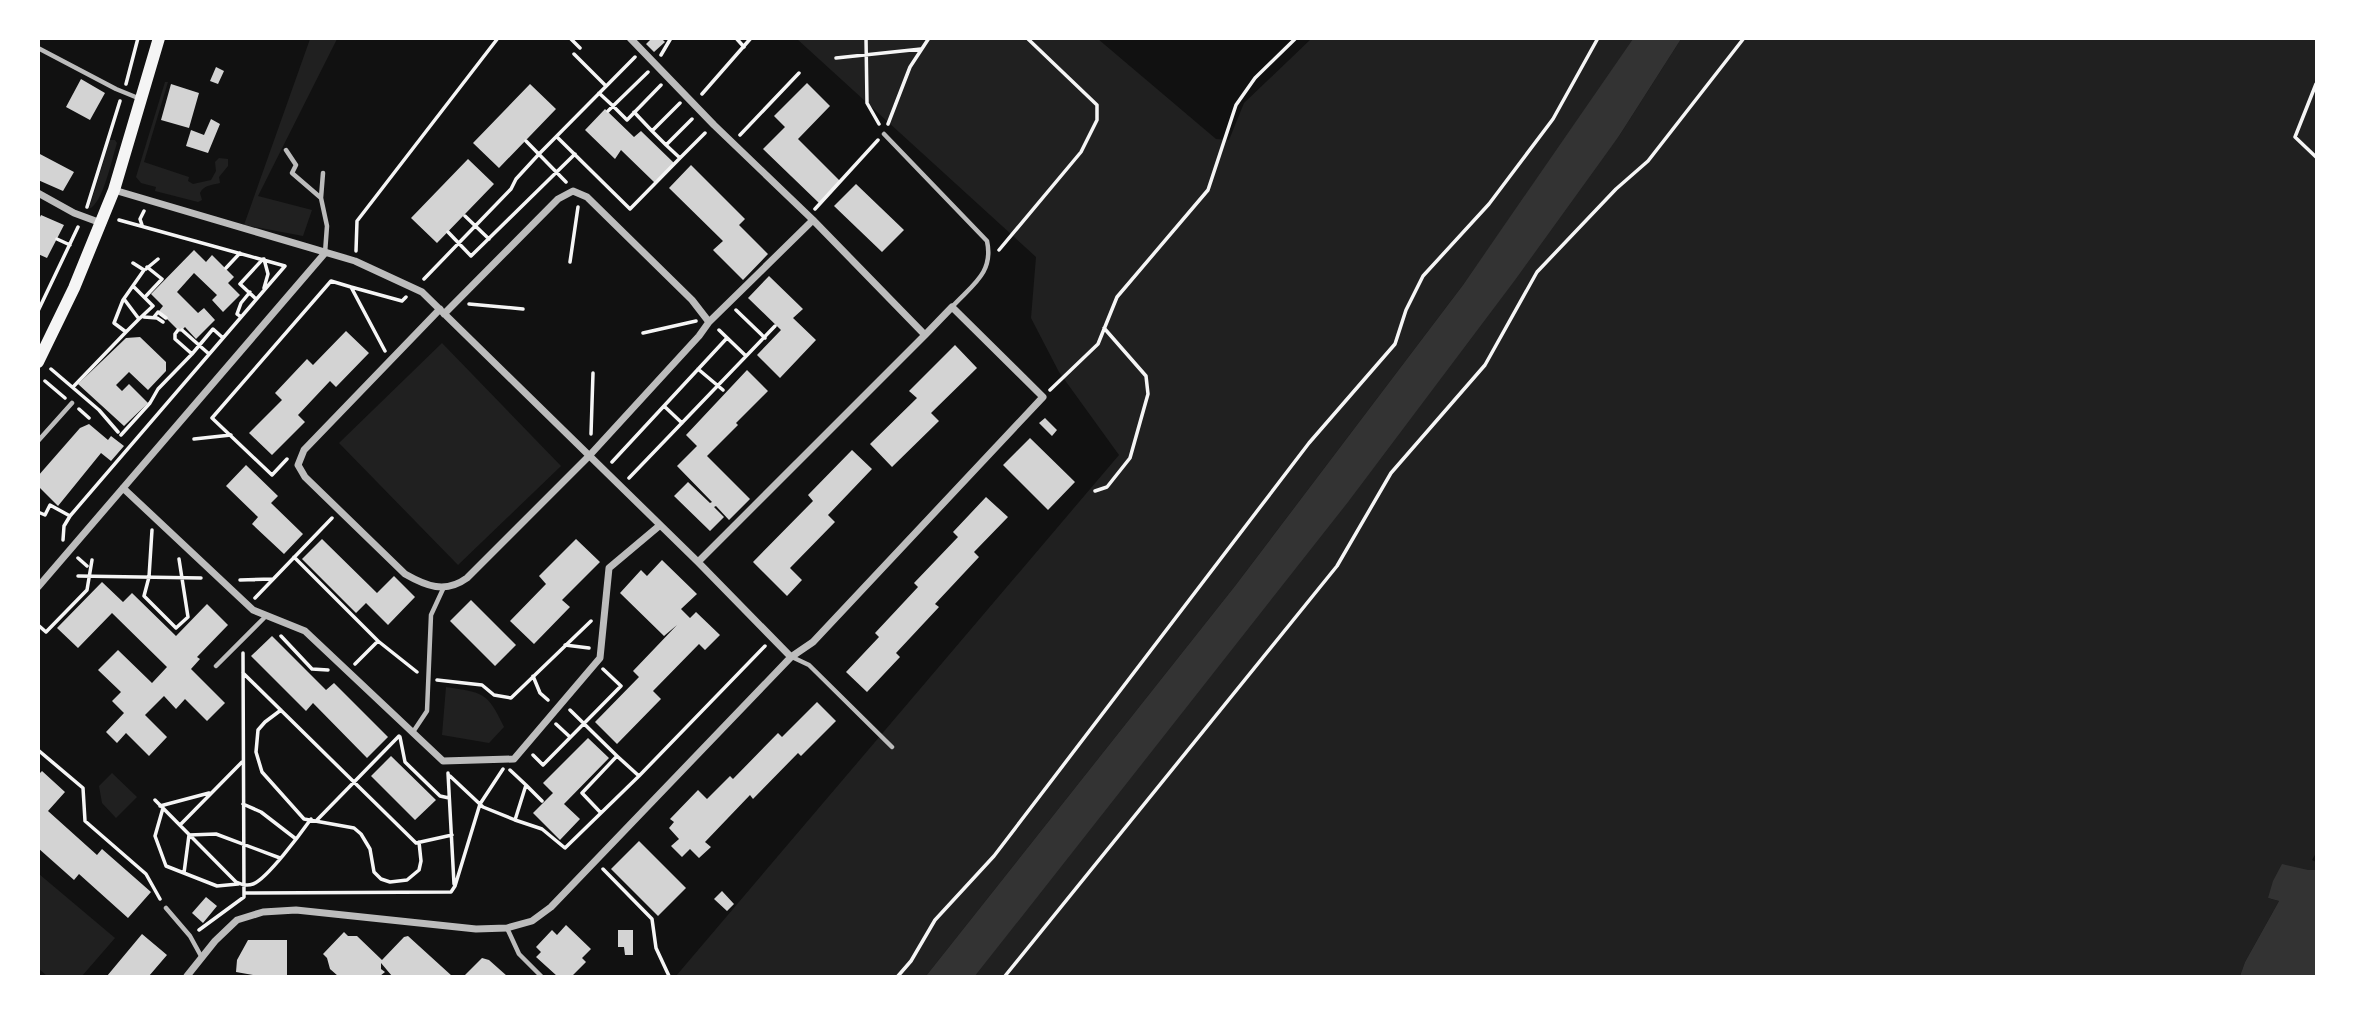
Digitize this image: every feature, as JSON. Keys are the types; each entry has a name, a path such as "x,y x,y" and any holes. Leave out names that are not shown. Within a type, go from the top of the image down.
{"main road":[{"path":"38,362 74,288 114,190 159,38"}],"street":[{"path":"630,38 925,335"},
{"path":"114,190 355,261 422,292 698,562 791,657"},
{"path":"708,320 587,197 573,191 558,199 455,303 442,312 304,450 298,465 305,477 338,511 405,574 421,584 443,589 459,584 589,456 699,336 708,320 729,303 813,220"},
{"path":"38,193 101,223"},
{"path":"38,587 325,253"},
{"path":"187,976 201,956 237,920 263,912 296,910 476,929 507,928 531,921 551,907 791,657 813,642 1043,397 953,307 698,562"},
{"path":"123,488 253,610 305,631 443,761 514,759 600,659 610,568 659,526"}],"lane":[{"path":"38,48 141,99"},
{"path":"884,134 987,241 990,256 986,270 953,307"},
{"path":"286,150 296,166 292,173 321,198"},
{"path":"323,173 321,198 327,226 325,253"},
{"path":"38,441 72,403"},
{"path":"410,729 426,710 431,615 443,589"},
{"path":"216,666 266,615"},
{"path":"791,657 809,665 892,747"},
{"path":"166,908 190,936 201,956"},
{"path":"507,928 519,954 541,976"}],"path":[{"path":"38,311 83,216 138,38"},
{"path":"355,261 357,221 498,38"},
{"path":"570,38 580,48"},
{"path":"608,111 655,64 671,38"},
{"path":"736,38 744,47"},
{"path":"694,104 751,38"},
{"path":"866,38 867,103 884,134"},
{"path":"998,251 1081,152 1097,120 1097,105 1027,38"},
{"path":"1043,397 1098,344 1117,297 1208,190 1236,105 1255,78 1296,38"},
{"path":"898,976 911,961 935,920 994,856 1309,443 1395,344 1406,310 1423,276 1489,204 1553,119 1598,38"},
{"path":"1005,976 1336,566 1391,473 1485,365 1537,272 1616,189 1648,161 1744,38"},
{"path":"836,58 922,49"},
{"path":"291,455 272,475 212,418 331,281 402,301 642,50"},
{"path":"574,54 607,86"},
{"path":"734,142 799,73"},
{"path":"599,93 627,120 668,78"},
{"path":"2316,84 2295,137 2316,157"},
{"path":"652,131 686,97"},
{"path":"666,145 700,111"},
{"path":"634,112 680,158"},
{"path":"557,137 631,209 714,125"},
{"path":"448,232 471,256 575,154"},
{"path":"144,211 140,222 144,227"},
{"path":"465,216 489,239"},
{"path":"63,545 64,526 70,516 285,266 119,220"},
{"path":"57,239 70,247"},
{"path":"226,268 240,253"},
{"path":"126,332 114,323 124,299 146,269 158,259"},
{"path":"264,259 268,274 264,290"},
{"path":"256,299 240,284 264,259"},
{"path":"133,263 162,279 145,297"},
{"path":"133,286 153,306 161,309"},
{"path":"351,287 381,348 387,353"},
{"path":"241,317 237,314 241,303 250,292"},
{"path":"124,299 141,318"},
{"path":"455,303 523,309"},
{"path":"729,303 765,338"},
{"path":"73,387 153,306"},
{"path":"141,318 165,320"},
{"path":"643,334 708,320 747,356"},
{"path":"620,486 775,326"},
{"path":"1096,491 1107,487 1130,458 1148,394 1146,376 1104,328"},
{"path":"51,369 99,410 120,433 150,403 158,389 213,329 223,338"},
{"path":"191,354 175,339 175,334 180,330 209,354"},
{"path":"604,471 727,338"},
{"path":"698,369 723,390"},
{"path":"589,456 593,373"},
{"path":"664,406 682,423"},
{"path":"194,439 231,435"},
{"path":"38,512 45,515 50,505 70,516"},
{"path":"273,579 338,511"},
{"path":"152,526 149,577 144,596 176,628 188,617 178,550"},
{"path":"76,557 87,566"},
{"path":"294,557 405,665 428,679 482,685 494,695 511,698 605,608"},
{"path":"38,625 46,632 87,590 92,560"},
{"path":"78,576 208,578"},
{"path":"254,628 276,631 312,669 337,670"},
{"path":"448,774 480,804 541,829 565,848 773,638"},
{"path":"190,936 244,897 241,884 242,640"},
{"path":"366,652 378,641"},
{"path":"565,645 584,648"},
{"path":"525,747 543,765 621,686 596,663"},
{"path":"243,673 416,843 452,835"},
{"path":"533,676 540,693 584,724 639,776"},
{"path":"281,710 258,730 256,752 262,772 304,818 354,828 362,834 370,849 373,872 390,882 407,880 419,870 419,842"},
{"path":"550,718 570,737"},
{"path":"317,820 399,735 410,729"},
{"path":"399,735 405,762 440,796 450,798"},
{"path":"38,750 83,789 85,821 146,874 166,908"},
{"path":"601,813 582,793 617,756"},
{"path":"244,893 451,892 480,804 510,759"},
{"path":"180,825 243,760"},
{"path":"443,761 448,774 452,879 455,886"},
{"path":"517,777 542,801"},
{"path":"515,820 526,785"},
{"path":"162,807 212,792"},
{"path":"155,800 241,884"},
{"path":"243,804 261,812 296,839"},
{"path":"162,807 155,836 166,866 217,886 255,884 311,820"},
{"path":"189,835 216,834 280,858"},
{"path":"184,873 189,835"},
{"path":"596,861 652,919 656,948 669,976"}],"shaded area":[{"path":"310,39 337,39 258,196 312,210 303,236 244,225"},
{"path":"797,39 1098,39 1216,139 1229,140 1244,103 1311,39 1636,39 1463,285 1235,586 926,976 676,976 1119,455 1059,372 1031,318 1036,257"},
{"path":"1633,39 1681,39 1619,136 1515,280 1348,502 975,976 926,976 1235,586 1463,285"},
{"path":"1681,39 2316,39 2316,853 2312,860 2316,862 2316,870 2308,870 2268,898 2279,901 2240,976 975,976 1619,136"},
{"path":"165,82 168,82 144,162 189,177 188,181 193,184 211,180 216,171 215,162 219,158 228,159 228,166 219,177 220,183 204,188 200,193 202,200 198,202 155,191 156,187 141,183 136,177"},
{"path":"110,140 117,143 110,169 99,199 89,209"},
{"path":"442,343 561,466 458,565 339,443"},
{"path":"446,687 476,693 493,706 504,727 489,743 442,735"},
{"path":"112,773 137,797 116,818 102,803 99,786"},
{"path":"2282,864 2316,870 2316,976 2240,976 2279,901 2268,898"},
{"path":"39,874 115,938 82,976 47,976 39,969"}],"building":[{"path":"652,38 661,38 665,42 654,52 646,44"},
{"path":"216,67 224,71 218,84 210,81"},
{"path":"81,79 105,93 90,120 66,107"},
{"path":"807,83 830,106 798,139 840,181 819,203 763,149 785,127 774,116"},
{"path":"171,84 199,93 189,128 161,120"},
{"path":"530,84 556,109 499,168 473,143"},
{"path":"605,109 634,137 641,131 674,163 655,183 621,150 615,159 585,130"},
{"path":"211,119 220,124 208,153 186,146 191,130 204,135"},
{"path":"38,153 74,172 63,191 38,180"},
{"path":"468,159 494,184 437,243 411,218"},
{"path":"691,165 745,219 739,225 768,254 743,280 713,250 723,241 669,188"},
{"path":"856,184 904,230 882,252 834,206"},
{"path":"41,215 64,225 47,258 38,254 38,221"},
{"path":"194,250 206,262 212,255 234,277 228,283 240,295 223,312 212,300 217,295 194,273 177,292 198,313 204,308 215,320 196,339 185,327 180,332 159,311 163,306 151,294"},
{"path":"769,276 803,309 793,318 816,340 780,378 757,355 781,330 748,298"},
{"path":"346,331 369,353 336,387 330,381 298,415 305,422 272,455 249,433 282,400 275,393 307,359 313,365"},
{"path":"140,337 166,362 166,371 148,390 129,372 116,385 122,391 129,384 148,403 124,426 78,384 126,338"},
{"path":"955,345 977,368 931,413 939,421 892,467 870,444 917,398 909,391"},
{"path":"747,370 768,391 707,456 750,499 729,520 714,507 724,517 710,531 674,496 688,482 712,502 677,466 697,446 686,435"},
{"path":"1045,418 1057,430 1052,436 1039,423"},
{"path":"89,424 108,440 111,436 124,446 111,461 101,453 58,506 40,488 38,476 80,428"},
{"path":"1030,438 1075,482 1048,510 1003,465"},
{"path":"852,450 872,469 828,515 835,522 790,568 802,580 787,596 753,562 813,501 808,495"},
{"path":"246,465 278,496 271,503 303,534 284,554 252,524 258,517 226,486"},
{"path":"986,497 1008,517 974,552 979,557 935,604 939,607 896,653 900,657 867,692 846,672 879,637 875,633 918,587 914,583 958,537 953,532"},
{"path":"322,539 377,593 394,576 415,597 388,625 366,603 356,613 302,559"},
{"path":"576,539 600,562 562,600 570,607 534,644 510,621 546,584 539,576"},
{"path":"662,560 697,594 681,609 690,618 696,612 720,635 705,650 699,644 653,691 661,699 617,744 595,722 639,677 633,671 677,625 664,636 620,593 641,570 647,576"},
{"path":"102,582 123,602 132,593 176,636 207,604 228,625 197,657 200,659 191,669 225,703 207,721 185,699 176,709 164,696 145,715 167,737 149,756 126,733 117,743 106,732 124,713 112,701 121,692 98,670 118,650 152,683 167,667 112,613 78,648 57,628"},
{"path":"471,600 516,645 495,666 450,621"},
{"path":"272,636 326,690 334,683 388,737 367,758 313,703 306,711 251,656"},
{"path":"817,702 836,721 801,756 798,753 753,799 750,795 705,842 711,847 699,858 690,849 682,857 671,846 679,839 669,828 674,822 670,819 698,790 707,799 730,776 733,779 778,733 782,737"},
{"path":"588,738 609,758 564,804 580,819 560,840 533,813 553,793 543,783"},
{"path":"391,756 436,800 415,820 371,776"},
{"path":"42,771 65,792 48,811 97,855 102,849 151,892 128,918 79,874 74,880 38,848 38,775"},
{"path":"639,841 686,888 658,916 611,869"},
{"path":"722,891 734,904 727,911 714,899"},
{"path":"206,897 217,906 203,923 192,913"},
{"path":"566,925 591,949 582,958 586,962 572,976 557,976 536,957 541,952 536,947 552,930 557,935"},
{"path":"618,930 633,930 633,955 625,955 624,947 618,947"},
{"path":"344,932 348,936 357,936 382,960 408,936 452,976 392,976 381,963 381,969 385,972 380,976 338,976 330,969 323,954"},
{"path":"142,934 167,955 149,976 107,976"},
{"path":"248,940 287,940 287,975 236,972 237,960"},
{"path":"482,958 489,960 507,976 464,976"}]}
